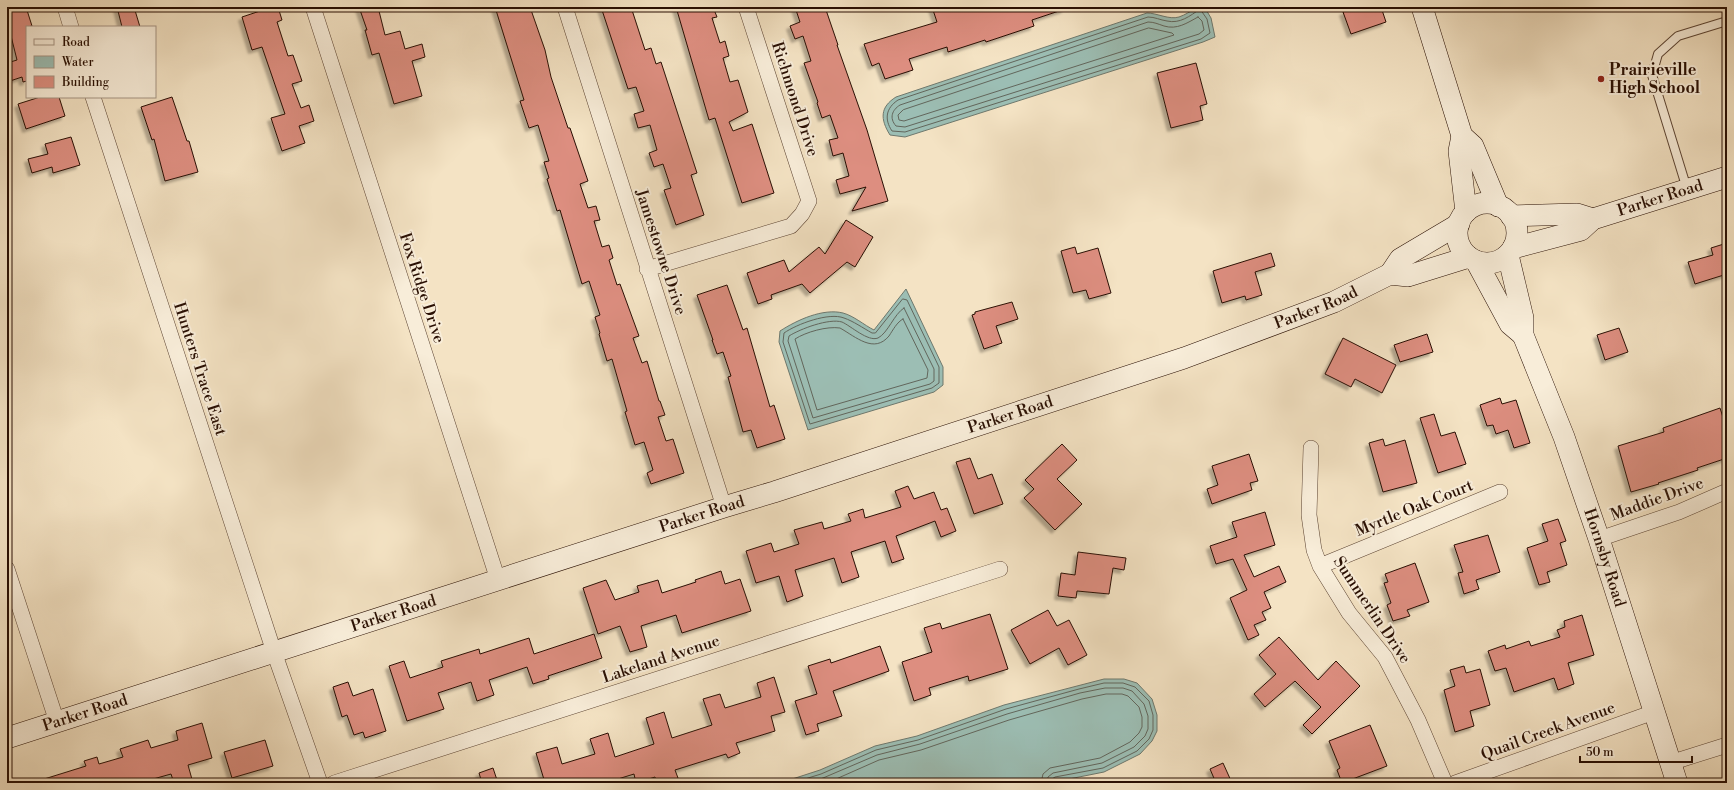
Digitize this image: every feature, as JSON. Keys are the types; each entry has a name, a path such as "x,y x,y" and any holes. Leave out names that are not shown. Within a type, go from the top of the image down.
{"street":[{"path":"65,7 71,26"},
{"name":"Fox Ridge Drive","path":"313,7 498,580"},
{"name":"Jamestowne Drive","path":"565,7 724,507"},
{"name":"Richmond Drive","path":"647,268 791,226 802,214 809,201 746,7"},
{"path":"1422,7 1462,136 1459,151 1462,218 1457,230 1459,243 1463,251 1472,259"},
{"name":"Hunters Trace East","path":"93,98 274,652 320,783"},
{"path":"1390,274 1408,276 1472,259 1493,263 1510,252 1517,232 1473,146 1462,136"},
{"name":"Parker Road","path":"1510,252 1581,230 1593,219 1727,177"},
{"path":"1462,218 1481,204 1490,204 1505,211 1577,214 1593,219"},
{"name":"Parker Road","path":"7,738 774,492 1184,358 1334,302 1390,274 1400,259 1462,218"},
{"name":"Hornsby Road","path":"1510,252 1523,318 1523,335 1564,437 1599,539 1677,783"},
{"name":"Hornsby Road","path":"1472,259 1510,324 1523,335"},
{"name":"Summerlin Drive","path":"1311,448 1309,515 1314,550 1320,566 1349,613 1385,657 1418,720 1445,783"},
{"name":"Maddie Drive","path":"1599,539 1679,512 1727,491"},
{"name":"Myrtle Oak Court","path":"1320,566 1500,492"},
{"path":"7,569 57,722"},
{"name":"Lakeland Avenue","path":"334,783 1000,569"},
{"name":"Quail Creek Avenue","path":"1455,783 1654,712"},
{"path":"1670,763 1727,744"}],"lane":[{"path":"1687,190 1652,76 1658,54 1678,36 1727,21"}],"water":[{"path":"1196,8 1205,8 1211,18 1215,37 905,137 890,135 884,124 884,109 896,97 1147,13 1175,18"},
{"path":"906,289 943,367 943,385 934,392 808,430 779,342 780,331 802,319 827,312 843,313 851,316 874,330"},
{"path":"1104,679 1124,679 1137,683 1152,699 1157,715 1157,731 1152,741 1140,754 1104,772 1049,783 780,783 820,770 875,746 917,736 1004,705"}],"building":[{"path":"7,7 26,7 32,26 26,26 26,81 23,82 22,77 7,82 7,63 17,60 11,36 7,37"},
{"path":"117,7 134,7 140,26 122,26"},
{"path":"272,7 278,7 282,20 277,22 288,56 293,55 302,81 292,84 301,108 309,105 314,121 299,126 305,143 282,151 271,118 285,114 262,47 252,50 242,17"},
{"path":"359,7 378,7 385,35 400,31 405,49 422,44 425,57 412,61 422,96 394,104 379,53 372,55 365,30 367,30"},
{"path":"495,7 530,7 545,50 551,77 568,128 570,128 588,181 580,184 588,208 596,206 600,220 594,221 602,247 609,245 613,258 609,260 617,285 620,284 639,336 633,338 642,363 647,361 659,401 665,415 658,417 666,441 673,439 684,473 651,484 647,473 653,470 644,442 635,445 612,359 607,361 599,334 600,333 595,317 600,315 589,281 582,284 560,210 557,211 547,179 549,178 544,162 549,161 538,125 529,128 520,101 524,100"},
{"path":"601,7 631,7 645,50 651,48 656,64 661,62 697,173 691,175 704,215 676,225 664,190 671,188 663,164 654,167 649,153 657,150 650,125 638,128 634,114 644,111 636,87 628,89"},
{"path":"676,7 713,7 717,17 712,18 720,43 725,41 729,56 723,58 730,82 738,80 748,112 729,122 733,131 752,124 774,193 742,203 715,118 709,120"},
{"path":"795,7 825,7 867,130 888,201 852,211 866,187 840,194 836,180 849,176 843,153 833,156 829,140 838,138 830,115 822,118 804,63 811,61 803,36 795,39 790,26 800,22"},
{"path":"932,7 1064,7 1065,9 1032,20 1034,26 986,42 985,40 948,52 947,47 909,59 913,70 885,79 879,63 872,66 864,44 937,22"},
{"path":"1358,7 1381,7 1386,22 1351,34 1343,12"},
{"path":"1196,63 1207,104 1200,106 1203,120 1171,128 1157,73"},
{"path":"172,97 187,141 189,141 198,172 165,181 154,139 152,140 141,107"},
{"path":"37,98 59,98 65,116 26,129 18,104"},
{"path":"71,137 80,165 53,173 52,167 32,173 28,159 48,154 45,144"},
{"path":"846,220 873,237 855,267 847,262 810,293 802,284 771,295 772,299 758,304 747,273 784,260 789,272 819,247 825,254"},
{"path":"1727,243 1727,274 1695,284 1688,262 1713,255 1711,248"},
{"path":"1075,247 1077,254 1098,248 1111,293 1089,299 1086,290 1073,293 1061,251"},
{"path":"1271,253 1275,266 1255,272 1262,295 1246,300 1245,296 1222,303 1213,271"},
{"path":"727,285 743,330 747,328 770,407 774,405 785,439 757,448 751,430 743,432 728,377 731,376 723,352 717,354 697,295"},
{"path":"1012,302 1018,319 996,326 1002,343 984,349 972,315 975,314 975,312"},
{"path":"1619,328 1628,352 1605,360 1597,335"},
{"path":"1427,334 1433,352 1400,362 1394,345"},
{"path":"1343,338 1396,365 1382,393 1355,379 1351,387 1325,374"},
{"path":"1500,398 1502,404 1516,400 1530,443 1514,448 1508,430 1496,434 1493,425 1487,426 1480,405"},
{"path":"1720,408 1727,430 1727,458 1697,468 1698,470 1658,483 1659,484 1631,492 1618,446 1664,432 1663,428"},
{"path":"1434,414 1441,436 1455,432 1466,464 1438,473 1420,418"},
{"path":"1383,439 1385,446 1405,440 1417,483 1383,492 1369,443"},
{"path":"1062,444 1077,460 1057,479 1082,504 1055,530 1024,498 1034,489 1025,480"},
{"path":"1249,454 1258,481 1250,483 1252,490 1212,504 1207,489 1218,485 1212,466"},
{"path":"970,458 978,479 992,474 1003,504 974,514 956,462"},
{"path":"908,486 914,499 934,492 941,510 947,508 956,531 941,537 935,521 896,536 904,559 892,563 885,541 851,552 859,577 842,583 834,558 795,570 803,596 787,602 779,576 756,583 746,551 771,543 774,552 799,544 794,530 822,522 824,529 851,521 848,514 863,509 865,518 901,507 895,491"},
{"path":"1265,512 1275,545 1244,555 1254,577 1279,566 1286,582 1264,592 1271,608 1262,612 1266,620 1254,625 1259,635 1248,640 1230,598 1247,590 1233,559 1216,564 1210,546 1237,537 1232,522"},
{"path":"1558,519 1566,541 1560,543 1567,565 1547,572 1550,582 1539,585 1527,548 1548,541 1542,524"},
{"path":"1488,535 1500,572 1476,580 1479,589 1464,594 1458,573 1463,572 1454,545"},
{"path":"1078,552 1126,558 1124,570 1113,568 1109,594 1077,591 1076,598 1058,596 1061,573 1075,575"},
{"path":"1415,563 1429,602 1407,610 1410,616 1393,621 1387,605 1391,603 1384,583 1388,582 1385,574"},
{"path":"721,571 725,584 740,579 751,611 682,633 676,615 641,626 647,647 630,652 620,626 598,634 583,588 606,580 615,600 639,592 637,586 658,580 662,593 696,582 695,580"},
{"path":"1048,610 1057,626 1069,620 1087,655 1068,665 1059,648 1030,664 1011,630"},
{"path":"990,614 1008,669 969,681 968,676 929,688 931,695 914,701 902,662 932,652 924,628 940,623 942,629"},
{"path":"1582,615 1594,655 1568,663 1574,684 1558,690 1554,678 1514,692 1506,668 1495,671 1488,651 1505,645 1506,649 1529,641 1531,646 1560,637 1557,630 1565,627 1564,621"},
{"path":"594,634 602,658 548,676 549,679 533,684 527,667 489,680 494,695 477,701 471,682 438,693 444,709 407,721 389,666 404,661 410,678 443,667 441,661 479,649 480,654 529,638 534,654"},
{"path":"1279,637 1318,680 1336,661 1360,686 1312,734 1303,725 1321,707 1295,681 1265,707 1254,694 1276,674 1259,655"},
{"path":"880,646 889,671 833,691 842,716 817,724 819,731 806,735 795,701 817,694 808,666 830,659 831,663"},
{"path":"1464,666 1466,673 1480,669 1490,705 1470,711 1474,726 1455,732 1444,690 1455,686 1450,670"},
{"path":"774,677 785,712 771,716 775,731 736,743 740,753 728,758 726,754 675,770 678,778 662,783 657,783 655,777 636,783 634,774 605,783 578,783 577,780 567,783 545,783 536,753 557,747 562,764 595,754 590,739 608,733 615,757 654,744 646,718 664,712 672,738 712,725 703,699 720,694 725,708 761,697 757,683"},
{"path":"348,682 353,696 373,689 386,731 365,738 363,732 354,735 347,715 342,717 333,687"},
{"path":"202,723 212,758 188,765 193,783 174,783 171,774 139,783 42,783 41,780 86,766 84,761 97,757 99,764 123,757 120,749 148,740 151,748 178,740 176,731"},
{"path":"1370,725 1387,766 1342,783 1337,770 1340,768 1329,741"},
{"path":"265,740 273,766 232,778 224,752"},
{"path":"1223,763 1232,783 1216,783 1210,769"},
{"path":"493,768 498,783 482,783 479,773"}],"place":[{"name":"Prairieville High School","path":"1601,79"}]}
